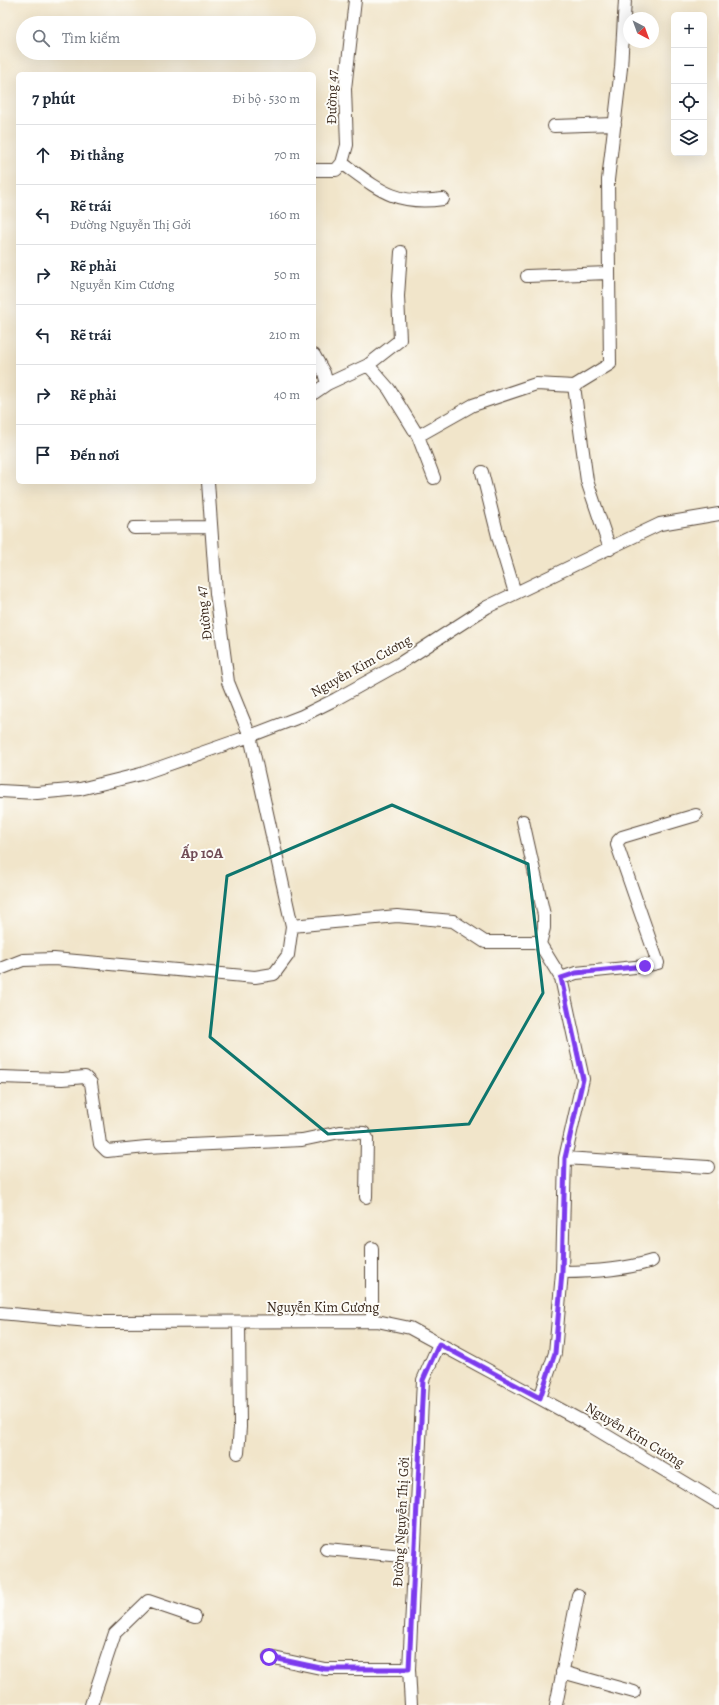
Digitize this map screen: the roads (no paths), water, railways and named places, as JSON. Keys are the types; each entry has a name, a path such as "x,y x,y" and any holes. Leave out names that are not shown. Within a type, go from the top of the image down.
{"street":[{"name":"Đường 47","path":"342,163 347,145 345,89 355,0"},
{"path":"418,436 473,405 536,384 574,386 610,364 608,180 621,68 625,0"},
{"path":"554,126 614,124"},
{"path":"316,170 336,170 342,163 382,191 399,199 424,202 443,199"},
{"path":"316,392 327,384 368,365 400,340 398,296 401,252"},
{"path":"527,276 609,272"},
{"path":"316,359 324,373 327,384"},
{"path":"368,365 389,389 418,436 434,478"},
{"path":"574,386 587,481 610,549"},
{"path":"482,472 498,540 515,594"},
{"name":"Đường 47","path":"208,484 216,593 228,682 250,736 292,926"},
{"name":"Nguyễn Kim Cương","path":"0,791 37,793 80,789 141,774 302,716 399,664 487,607 660,524 719,514"},
{"path":"134,528 211,527"},
{"path":"561,978 576,973 645,966 658,963 617,845 618,841 622,837 696,815"},
{"path":"523,821 544,915 544,928 540,944"},
{"path":"0,969 23,960 54,959 255,977 274,974 288,955 292,926 397,916 453,921 485,942 535,942 540,944 561,978 583,1079 565,1158 562,1272 555,1353 540,1398"},
{"path":"0,1077 62,1079 86,1077 89,1079 91,1083 100,1144 107,1152 146,1147 302,1140 340,1132 361,1132 366,1135 367,1138 366,1197"},
{"path":"565,1158 708,1167"},
{"path":"372,1248 372,1321"},
{"path":"562,1272 591,1272 632,1267 652,1261"},
{"name":"Nguyễn Kim Cương","path":"0,1313 100,1322 372,1321 410,1328 589,1425 719,1503"},
{"path":"238,1453 240,1427 240,1322"},
{"name":"Đường Nguyễn Thị Gởi","path":"411,1705 409,1669 423,1380 439,1344"},
{"path":"326,1549 414,1557"},
{"path":"556,1705 578,1595"},
{"path":"90,1705 115,1633 148,1601 195,1617"},
{"path":"269,1657 325,1669 409,1669"},
{"path":"562,1672 634,1692"}],"district":[{"name":"Ấp 10A","path":"202,853"}]}
